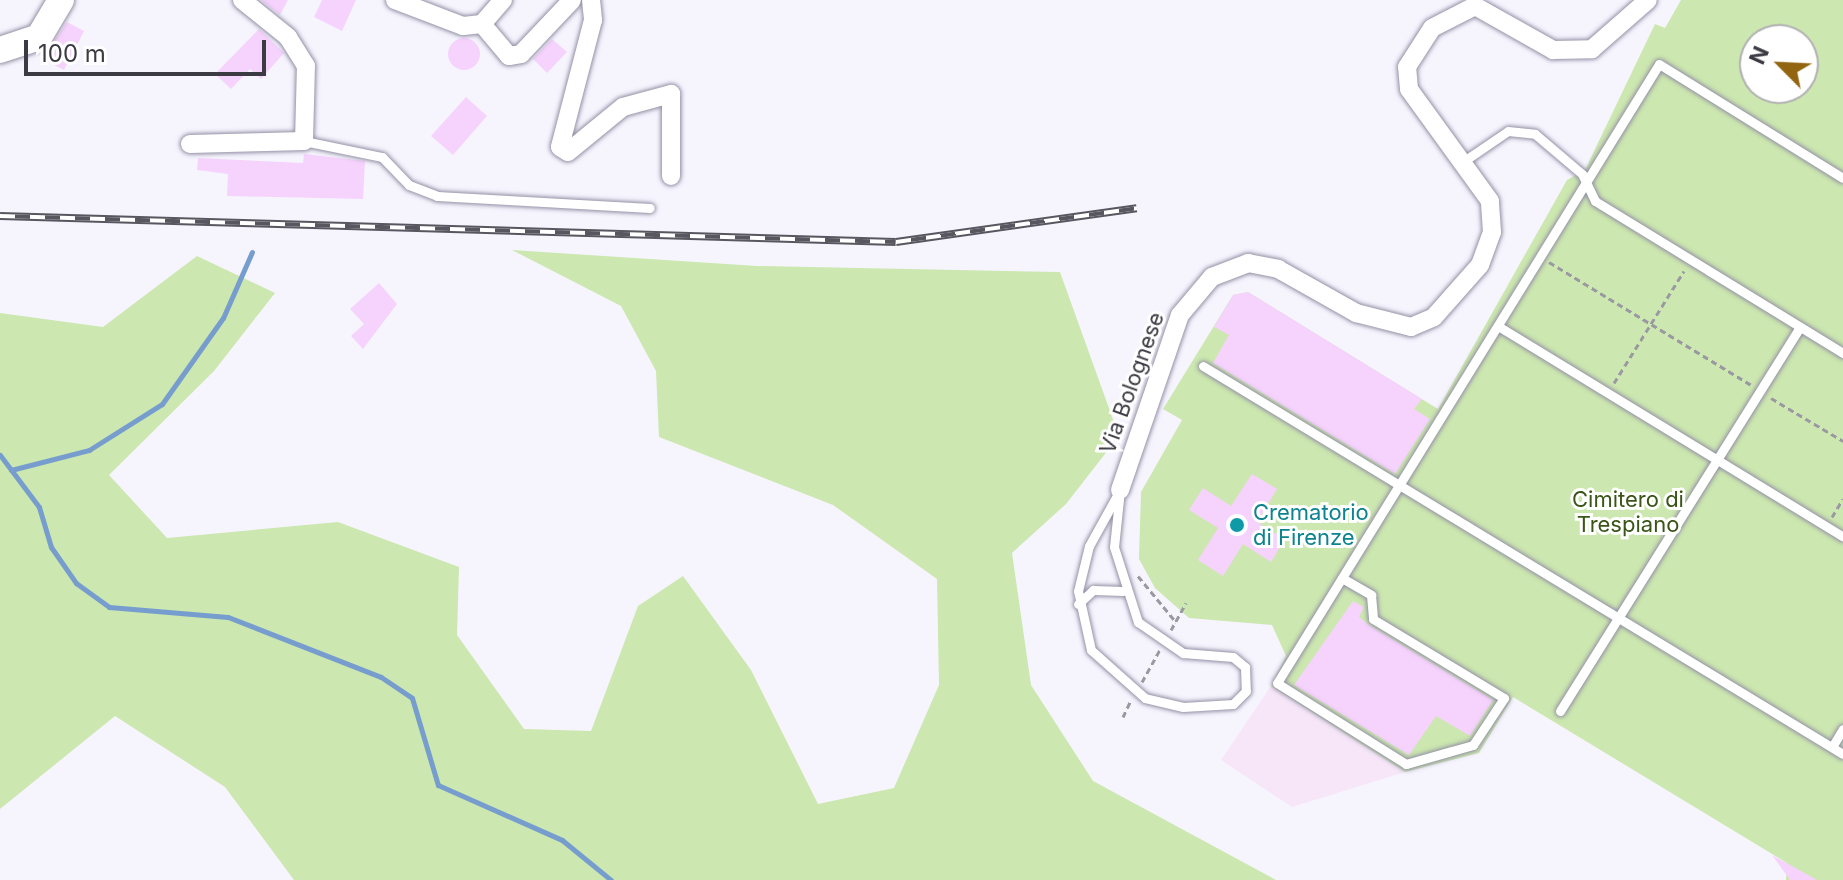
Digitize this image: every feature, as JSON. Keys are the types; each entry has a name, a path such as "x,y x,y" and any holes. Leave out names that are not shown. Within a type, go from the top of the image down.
{"street":[{"path":"0,50 39,37 61,0"},
{"path":"190,144 304,141 306,66 288,37 242,0"},
{"path":"395,0 463,26 482,24 503,0"},
{"path":"482,24 509,56 521,54 572,0"},
{"path":"591,0 593,20 560,147 568,152 623,107 671,94 671,176"},
{"name":"Via Bolognese","path":"1120,490 1180,315 1212,277 1248,263 1278,269 1356,313 1411,327 1457,296 1480,265 1492,232 1490,201 1409,89 1407,67 1432,28 1475,6 1553,50 1592,49 1648,0"}],"lane":[{"path":"1342,578 1371,595 1373,619 1504,698 1473,745 1406,764 1277,683 1342,578 1400,485 1541,257 1588,187 1659,64 1843,178"},
{"path":"1464,161 1508,131 1535,134 1588,187 1595,201 1843,353"},
{"path":"304,141 382,157 409,185 437,196 650,208"},
{"path":"1498,326 1843,537"},
{"path":"1560,711 1800,327"},
{"path":"1203,366 1843,754"},
{"path":"1120,490 1114,547 1123,591 1138,622 1163,644 1233,657 1245,667 1246,691 1218,708 1183,707 1136,692 1091,650 1078,604 1089,546 1120,490"},
{"path":"1078,604 1093,590 1123,591"},
{"path":"1832,747 1843,729"}],"path":[{"path":"1541,257 1843,441"},
{"path":"1608,393 1691,260"},
{"path":"1826,527 1843,499"},
{"path":"1136,573 1176,622"},
{"path":"1123,717 1186,603"}],"shaded area":[{"path":"1271,686 1405,772 1292,807 1221,760"}],"green space":[{"name":"Cimitero di Trespiano","path":"1681,0 1843,0 1843,880 1786,880 1787,863 1513,697 1479,753 1405,772 1271,686 1286,656 1272,625 1189,618 1155,588 1139,559 1141,492 1182,420 1163,409 1233,295 1248,292 1438,409 1567,180 1585,170 1655,24 1665,28"},
{"path":"512,250 757,266 1060,272 1119,436 1066,504 1012,553 1031,685 1093,781 1276,880 294,880 225,787 115,716 0,809 0,313 103,327 197,256 275,293 214,371 109,475 167,538 338,522 459,567 457,635 524,729 591,731 638,606 683,576 751,670 818,804 894,788 939,685 937,579 833,505 659,437 656,371 621,306"}],"building":[{"path":"261,0 288,0 280,15"},
{"path":"322,0 356,0 342,31 314,17"},
{"path":"67,22 84,31 64,70 42,59"},
{"path":"259,29 284,53 261,79 250,69 231,89 215,74"},
{"path":"464,38 475,43 480,54 475,65 464,70 453,65 448,54 453,43"},
{"path":"552,39 567,52 547,73 533,59"},
{"path":"466,97 487,116 453,155 431,136"},
{"path":"304,154 365,161 363,199 227,196 228,174 197,170 198,158 303,163"},
{"path":"379,283 397,304 363,349 351,336 364,324 350,309"},
{"path":"1248,292 1422,399 1414,409 1430,419 1395,474 1213,363 1229,335 1214,327 1233,295"},
{"name":"Crematorio di Firenze","path":"1252,474 1277,489 1257,522 1285,539 1271,562 1243,544 1223,576 1198,560 1218,528 1189,510 1203,488 1231,506"},
{"path":"1353,601 1364,607 1359,617 1369,625 1493,700 1470,736 1436,716 1409,755 1294,685"},
{"path":"1772,855 1817,880 1790,880"}],"waterway":[{"path":"11,470 89,450 162,404 223,318 252,252"},
{"path":"0,455 39,507 51,547 76,583 109,607 228,617 381,677 412,698 438,785 562,840 611,880"}],"railway":[{"path":"0,216 896,242 1137,208"}],"place":[{"name":"Crematorio di Firenze","path":"1237,525"}]}
